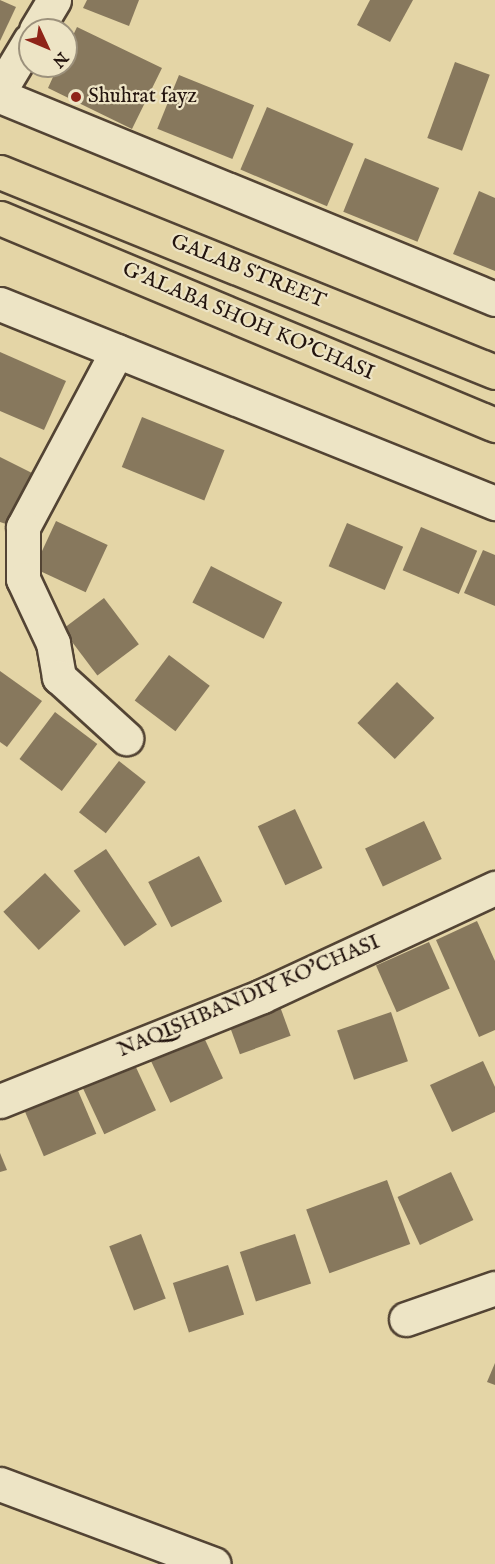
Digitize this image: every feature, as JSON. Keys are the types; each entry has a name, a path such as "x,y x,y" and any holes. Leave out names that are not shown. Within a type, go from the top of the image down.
{"main road":[{"name":"GALAB STREET","path":"0,172 495,372"},
{"name":"G'ALABA SHOH KO'CHASI","path":"0,218 495,425"}],"street":[{"path":"43,18 54,0"},
{"path":"0,90 18,60"},
{"path":"0,96 495,298"},
{"path":"0,304 495,503"},
{"path":"117,351 12,538 23,579 53,643 59,677 126,738"},
{"name":"NAQISHBANDIY KO'CHASI","path":"0,1101 262,996 495,888"},
{"path":"406,1319 495,1288"},
{"path":"0,1484 214,1564"}],"building":[{"path":"0,0 16,7 0,41"},
{"path":"87,0 139,0 129,26 83,8"},
{"path":"370,0 413,0 390,42 357,25"},
{"path":"78,27 162,68 132,129 48,88 53,78 78,78"},
{"path":"455,62 490,75 462,151 427,138"},
{"path":"179,75 254,105 232,159 157,129"},
{"path":"267,107 354,144 327,206 240,170"},
{"path":"365,158 439,188 417,242 343,212"},
{"path":"479,191 495,198 495,271 453,254"},
{"path":"0,352 66,381 44,430 0,411"},
{"path":"142,417 225,450 204,500 122,467"},
{"path":"0,457 32,473 6,524 0,522"},
{"path":"56,521 108,545 86,592 34,568"},
{"path":"347,523 403,547 385,590 329,566"},
{"path":"421,527 477,551 459,594 403,570"},
{"path":"483,550 495,555 495,606 464,593"},
{"path":"211,566 282,602 264,639 192,603"},
{"path":"104,598 139,644 97,676 62,629"},
{"path":"169,655 210,686 175,731 135,701"},
{"path":"0,671 42,701 7,747 0,742"},
{"path":"397,682 434,718 395,759 357,723"},
{"path":"55,712 97,744 62,791 19,759"},
{"path":"119,761 146,782 106,833 79,812"},
{"path":"295,809 322,868 285,885 258,826"},
{"path":"424,821 442,859 383,887 365,848"},
{"path":"106,849 157,924 125,946 74,871"},
{"path":"199,856 222,901 171,927 148,882"},
{"path":"45,873 80,911 39,950 3,912"},
{"path":"477,921 495,961 495,1030 479,1037 436,940"},
{"path":"429,942 450,989 397,1012 376,966"},
{"path":"278,1001 291,1036 240,1054 227,1019"},
{"path":"391,1012 408,1061 354,1080 337,1031"},
{"path":"201,1031 223,1078 170,1103 148,1056"},
{"path":"483,1061 495,1087 495,1112 452,1132 430,1085"},
{"path":"134,1063 156,1110 104,1134 82,1087"},
{"path":"76,1086 96,1134 44,1156 24,1108"},
{"path":"0,1153 7,1170 0,1172"},
{"path":"451,1172 473,1220 420,1245 398,1197"},
{"path":"387,1180 410,1244 329,1273 306,1209"},
{"path":"141,1234 166,1298 134,1311 109,1246"},
{"path":"295,1234 311,1283 256,1301 240,1252"},
{"path":"228,1265 244,1314 189,1332 173,1283"},
{"path":"495,1363 495,1385 487,1382"}],"place":[{"name":"Shuhrat fayz","path":"76,97"}]}
